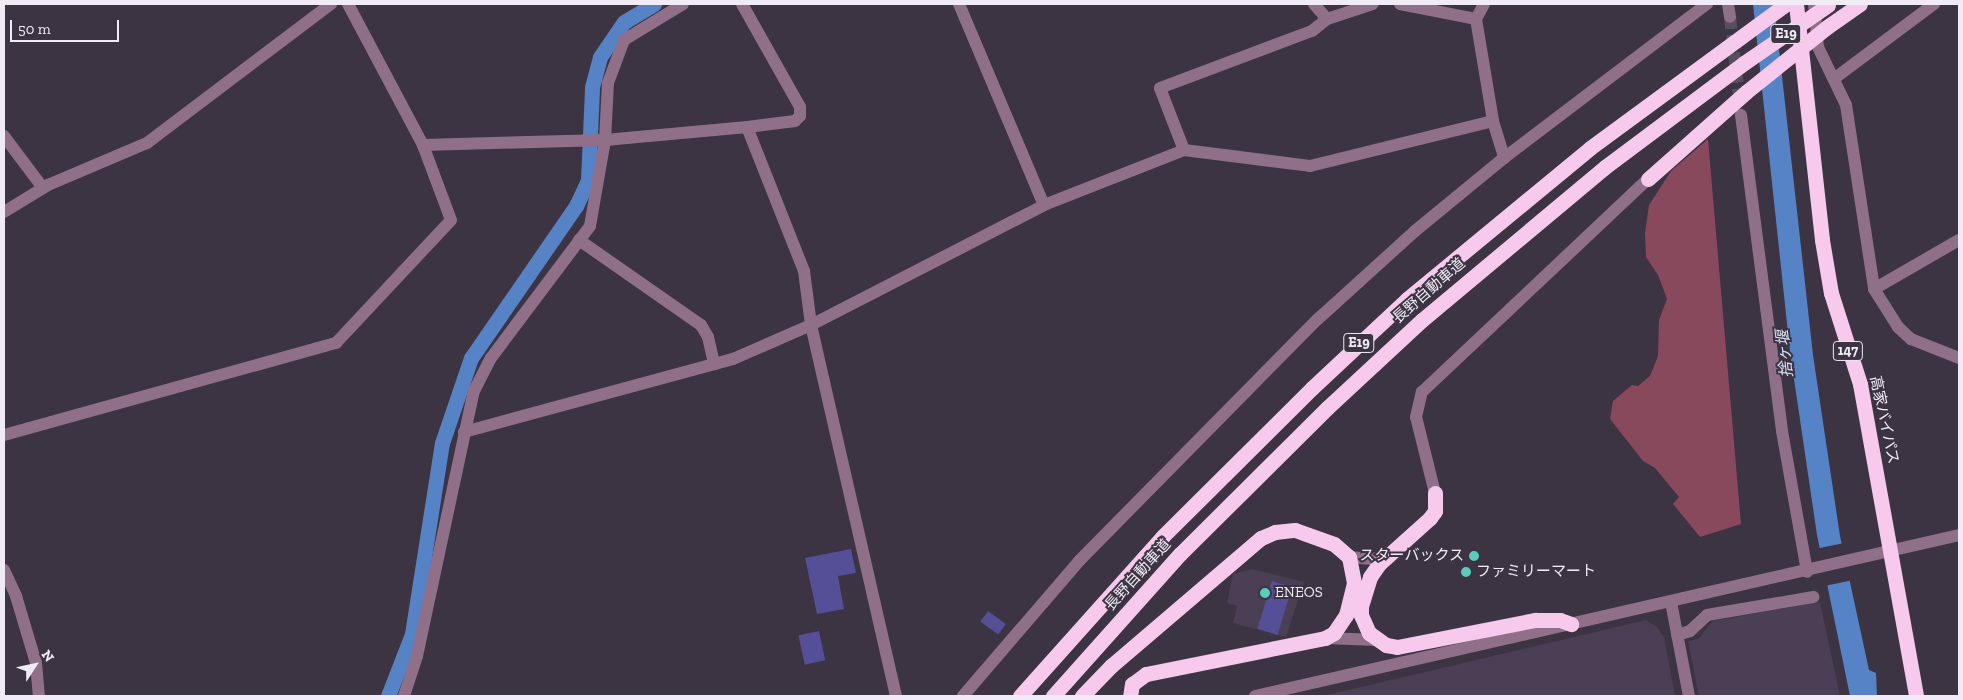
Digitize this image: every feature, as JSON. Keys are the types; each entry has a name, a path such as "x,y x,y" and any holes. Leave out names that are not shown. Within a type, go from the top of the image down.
{"highway":[{"name":"長野自動車道","path":"1020,696 1163,536 1305,394 1407,299 1590,148 1786,4"},
{"name":"高家バイパス","path":"1796,4 1822,240 1831,293 1860,384 1892,552 1916,696"},
{"name":"長野自動車道","path":"1053,696 1180,554 1327,408 1422,320 1605,166 1824,4"},
{"path":"1648,178 1746,92 1860,4"},
{"path":"1435,493 1435,511 1430,518 1389,555 1370,577 1361,607 1363,624 1377,640 1397,648 1535,620 1560,620 1571,624"},
{"path":"1082,696 1118,660 1262,538 1275,532 1295,530 1334,544 1349,557 1354,574 1346,615 1341,626 1325,638 1146,674 1132,684 1130,696"}],"street":[{"path":"4,212 43,188 146,143 332,4"},
{"path":"4,435 336,343 451,220 423,146 348,4"},
{"path":"404,696 417,656 474,391 491,358 590,226 605,140 608,83 624,40 684,4"},
{"path":"423,146 605,140 795,122 800,116 800,107 742,4"},
{"path":"959,4 1044,204"},
{"path":"1314,4 1327,19"},
{"path":"1184,150 1160,88 1312,31 1327,19 1372,4"},
{"path":"1400,4 1476,19"},
{"path":"1484,4 1476,19 1493,120 1504,158"},
{"path":"963,696 1079,561 1304,333 1415,231 1504,158 1707,4"},
{"path":"1728,4 1730,17"},
{"path":"1824,4 1818,47 1846,105 1874,289 1893,321 1911,339 1959,358"},
{"path":"1832,74 1934,4"},
{"path":"1741,115 1782,431 1810,571"},
{"path":"464,432 714,364 811,325 1044,204 1184,150 1310,166 1493,120"},
{"path":"747,127 804,271 811,325 896,696"},
{"path":"4,136 43,188"},
{"path":"1435,493 1416,417 1422,392 1648,178"},
{"path":"579,240 701,325 708,337 714,364"},
{"path":"1874,289 1959,240"},
{"path":"1256,696 1810,571 1959,535"},
{"path":"1349,557 1372,559 1389,555"},
{"path":"4,570 16,596 36,663 39,696"},
{"path":"1677,635 1690,631 1707,615 1813,597"},
{"path":"1671,602 1689,696"},
{"path":"1325,638 1377,640"}],"shaded area":[{"path":"1708,139 1741,524 1700,537 1673,504 1679,497 1655,468 1643,461 1610,419 1613,401 1632,385 1638,386 1650,376 1658,356 1659,320 1667,299 1658,275 1646,257 1645,233 1649,205 1671,171"},
{"name":"ENEOS","path":"1252,569 1304,582 1286,637 1233,623 1237,606 1227,603 1233,574"},
{"path":"1820,602 1840,696 1699,696 1688,641 1698,639 1713,621"},
{"path":"1646,620 1657,627 1664,637 1675,696 1323,696"}],"water":[{"path":"1753,4 1774,4 1813,355 1840,536 1869,670 1876,673 1877,696 1850,696 1817,535 1790,352"}],"pier":[{"path":"1844,543 1852,580 1825,586 1817,549"}],"building":[{"path":"851,549 856,573 838,576 844,609 817,614 805,558"},
{"path":"1272,581 1292,587 1277,635 1257,629"},
{"path":"988,611 1006,624 998,634 980,622"},
{"path":"819,631 825,660 805,665 798,635"}],"waterway":[{"path":"388,696 412,634 442,443 471,358 576,206 588,180 592,87 600,57 624,22 654,4"}],"tunnel":[{"path":"1730,17 1740,105"}],"place":[{"name":"スターバックス","path":"1474,556"},
{"name":"ファミリーマート","path":"1466,572"},
{"name":"ENEOS","path":"1265,593"}],"water label":[{"name":"捨ヶ堰","path":"1785,354"}]}
